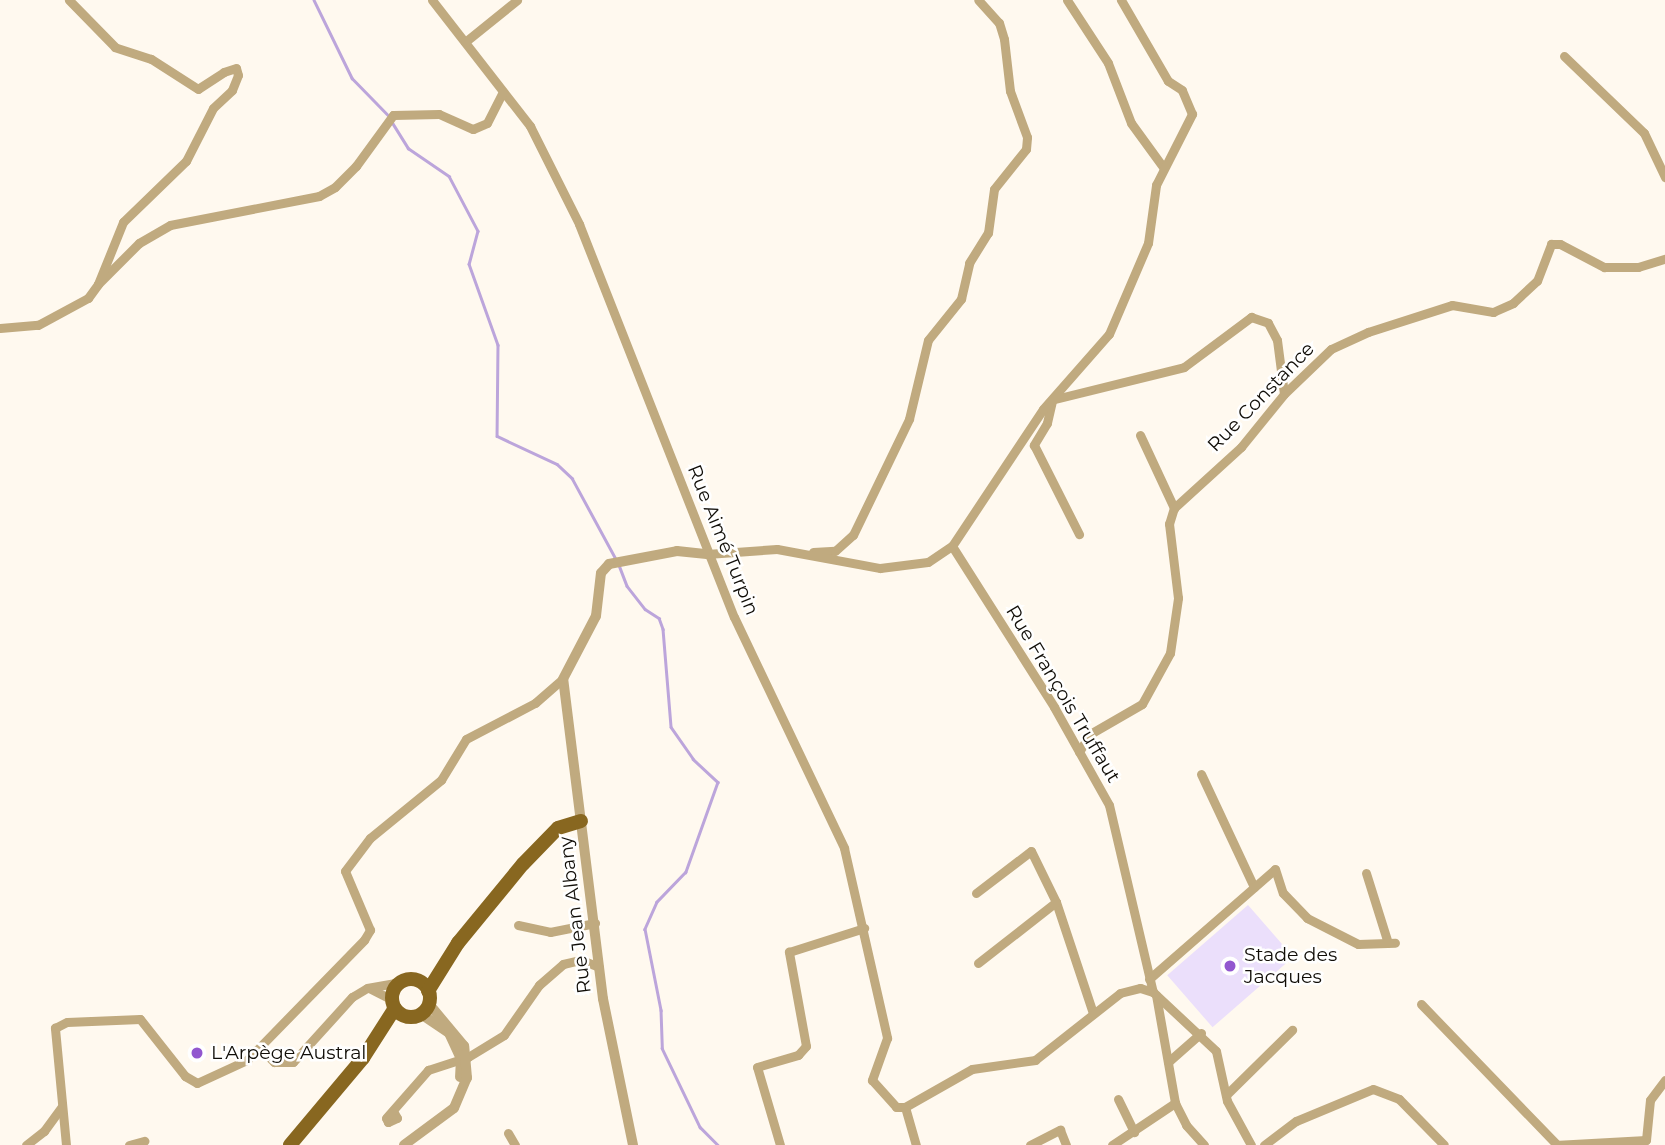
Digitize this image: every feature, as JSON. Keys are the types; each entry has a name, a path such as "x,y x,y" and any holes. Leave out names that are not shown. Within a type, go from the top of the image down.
{"main road":[{"path":"290,1145 363,1058 421,1006 458,943 558,828 582,821"},
{"path":"363,1058 409,981 458,943"},
{"path":"409,981 421,1006"},
{"path":"394,1004 421,1006"}],"street":[{"path":"69,0 115,47 151,59 198,89 224,72 236,68 239,75 232,90 213,108 186,161 123,222 98,284"},
{"name":"Rue Aimé Turpin","path":"432,0 530,127 579,224 707,554 844,848 887,1038 872,1080 896,1107 905,1107"},
{"path":"465,43 517,0"},
{"path":"66,1145 55,1028 67,1022 140,1019 186,1076 197,1083 224,1072 260,1048 370,930 345,871 370,838 441,780 466,739 535,704 563,679 596,616 601,573 609,564 677,551 707,554 750,549 835,551 853,536 909,419 928,340 961,299 968,263 988,233 994,189 1026,149 1027,137 1010,91 1004,38 999,23 978,0"},
{"path":"1067,0 1108,63 1131,122 1163,166"},
{"path":"807,552 880,568 928,562 952,546 1020,440 1109,334 1148,243 1163,166 1192,114 1182,90 1168,80 1121,0"},
{"path":"1564,56 1644,133 1665,177"},
{"path":"0,328 38,325 81,305 139,243 170,225 319,196 335,187 356,166 390,117 439,114 474,129 487,123 503,92"},
{"name":"Rue Constance","path":"1174,508 1241,447 1284,394 1331,349 1367,332 1452,305 1488,313 1513,303 1537,281 1551,244 1604,267 1638,267 1665,259"},
{"path":"1053,400 1184,367 1251,317 1268,323 1277,340 1284,394"},
{"path":"1053,400 1047,424 1034,445 1079,534"},
{"path":"1079,752 1090,734 1142,704 1170,653 1178,598 1169,524 1174,508 1140,435"},
{"name":"Rue François Truffaut","path":"952,546 1109,805 1154,994 1175,1103"},
{"name":"Rue Jean Albany","path":"563,679 611,1051 634,1145"},
{"path":"1201,774 1254,887"},
{"path":"976,893 1031,851 1056,902 1093,1013"},
{"path":"1149,979 1275,869 1283,894 1307,918 1358,944 1392,943 1366,873"},
{"path":"978,963 1056,902"},
{"path":"518,925 550,932 595,923"},
{"path":"780,1145 757,1067 798,1055 806,1046 789,952 864,928"},
{"path":"393,1111 428,1070 465,1058 504,1035 529,996 563,964 581,960 599,967"},
{"path":"260,1048 275,1062 293,1062 327,1021 367,988 409,981"},
{"path":"367,988 394,1004"},
{"path":"916,1145 905,1107 972,1069 1035,1060 1093,1013 1128,989 1154,994 1201,1033 1216,1051 1226,1095 1251,1145"},
{"path":"1421,1004 1556,1145 1647,1142 1650,1100 1665,1080"},
{"path":"404,1145 443,1117 455,1101 465,1058 449,1033 421,1006"},
{"path":"1226,1095 1292,1030"},
{"path":"1168,1062 1201,1033"},
{"path":"1264,1145 1296,1121 1373,1089 1399,1099 1444,1145"},
{"path":"1118,1098 1134,1132"},
{"path":"1112,1145 1175,1103 1186,1125 1204,1145"},
{"path":"26,1145 44,1132 61,1108"},
{"path":"1030,1145 1060,1130 1066,1145"},
{"path":"508,1133 515,1145"},
{"path":"129,1145 144,1141"}],"shaded area":[{"name":"Stade des Jacques","path":"1248,905 1293,957 1213,1027 1167,975"}],"waterway":[{"path":"314,0 352,78 389,116"},
{"path":"392,122 408,148 449,176 478,231 469,264 498,345 497,436 557,464 572,478 616,559"},
{"path":"619,565 627,586 645,609 659,618 663,629 671,727 693,759 718,782 686,872 657,902 645,929 661,1010 662,1048 700,1127 718,1145"}],"place":[{"name":"Stade des Jacques","path":"1230,966"},
{"name":"L'Arpège Austral","path":"197,1053"}]}
